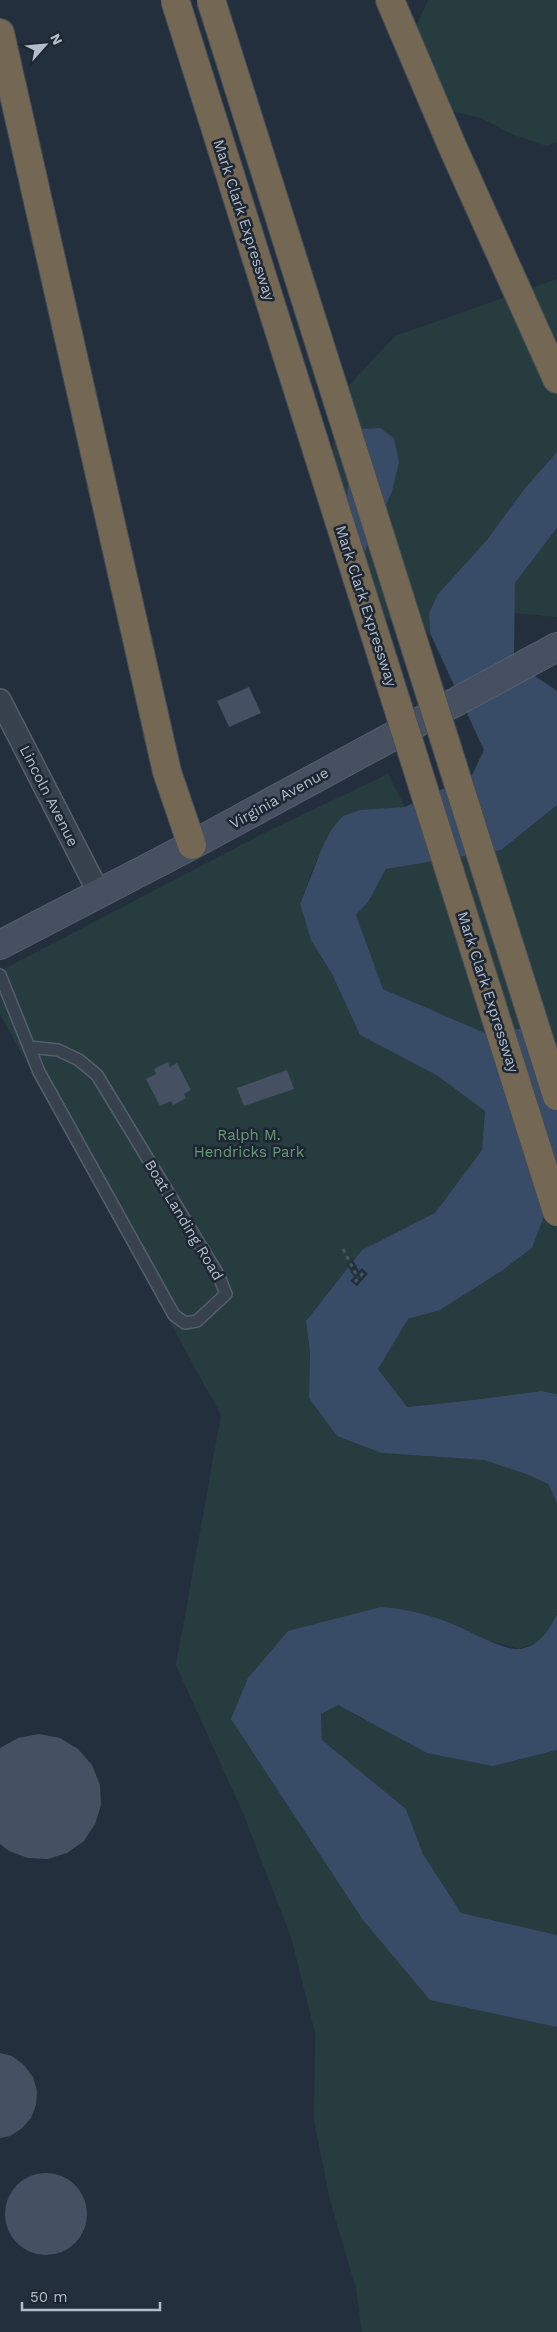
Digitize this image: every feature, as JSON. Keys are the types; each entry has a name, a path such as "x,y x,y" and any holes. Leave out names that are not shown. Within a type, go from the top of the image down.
{"highway":[{"name":"Mark Clark Expressway","path":"175,0 557,1212"},
{"path":"211,0 557,1096"},
{"path":"390,0 453,148 557,379"},
{"path":"0,34 167,772 192,845"}],"main road":[{"name":"Virginia Avenue","path":"0,945 192,845 557,647"}],"street":[{"name":"Lincoln Avenue","path":"0,700 98,893"}],"lane":[{"name":"Boat Landing Road","path":"0,975 39,1072 174,1315 185,1323 197,1321 226,1294 219,1276 125,1120 97,1075 79,1060 58,1050 29,1047"}],"path":[{"path":"343,1249 358,1278"},
{"path":"355,1282 363,1273"}],"green space":[{"path":"428,0 557,0 557,142 547,146 514,135 481,118 438,108 411,37"},
{"path":"557,279 557,452 525,488 486,541 438,594 429,613 430,633 380,616 351,589 329,535 331,468 338,397 395,336","holes":["380,428 394,438 399,462 392,492 361,560 355,552 346,517 350,447 360,429"]},
{"path":"557,528 557,617 514,613 515,583"},
{"name":"Ralph M. Hendricks Park","path":"388,774 405,807 383,809 331,830 312,870 300,904 311,940 332,974 360,1035 438,1076 485,1110 482,1150 435,1213 362,1250 306,1321 310,1352 309,1398 382,1453 484,1460 529,1475 548,1484 557,1503 557,1614 541,1641 519,1649 484,1639 456,1625 381,1607 347,1617 248,1678 557,2027 557,2332 362,2332 356,2289 330,2200 314,2121 315,2033 291,1937 243,1813 176,1665 221,1415 0,1014 0,971 266,832"},
{"path":"557,805 557,1049 542,1026 485,1033 383,989 356,915 368,902 386,869 501,850"},
{"path":"557,1172 557,1394 541,1391 407,1407 378,1369 408,1319 440,1310 500,1272 532,1248"},
{"path":"338,1705 362,1719 493,1766 557,1750 557,1935 461,1913 423,1854 406,1809 322,1740 321,1713"}],"water":[{"path":"380,428 394,438 399,462 392,492 361,560 346,517 350,447 360,429"},
{"path":"557,452 557,528 515,583 514,654 536,677 557,691 557,805 501,850 386,869 368,902 356,915 383,989 485,1033 542,1026 557,1049 557,1172 552,1195 532,1248 500,1272 440,1310 408,1319 378,1369 407,1407 541,1391 557,1394 557,1503 548,1484 529,1475 484,1460 382,1453 337,1436 309,1398 310,1352 306,1321 362,1250 435,1213 482,1150 485,1111 438,1076 360,1035 332,974 311,940 300,904 322,848 331,830 343,816 361,810 405,807 472,775 484,750 430,633 429,613 438,594 486,541 525,488"},
{"path":"381,1607 410,1611 437,1618 496,1644 513,1649 533,1645 547,1632 557,1614 557,1750 493,1766 427,1753 338,1705 321,1714 322,1740 406,1809 423,1854 461,1913 557,1935 557,2027 430,2000 363,1920 231,1719 248,1678 288,1631"}],"pier":[{"path":"352,1258 359,1271 362,1268 368,1274 357,1286 350,1281 354,1277 347,1265"}],"building":[{"path":"249,687 261,713 229,727 217,701"},
{"path":"168,1062 170,1067 177,1063 191,1090 184,1094 186,1098 179,1102 173,1105 171,1101 160,1106 146,1079 156,1074 154,1069"},
{"path":"287,1070 294,1089 244,1106 237,1088"},
{"path":"39,1734 60,1738 78,1749 92,1765 100,1785 101,1805 95,1824 84,1841 67,1853 48,1859 28,1858 9,1851 0,1844 0,1748 18,1738"},
{"path":"0,2053 12,2056 24,2065 33,2077 37,2091 36,2105 31,2118 21,2129 10,2136 0,2138"},
{"path":"46,2173 62,2176 75,2185 84,2198 87,2214 84,2230 75,2243 62,2252 46,2255 30,2252 17,2243 8,2230 5,2214 8,2198 17,2185 30,2176"}]}
